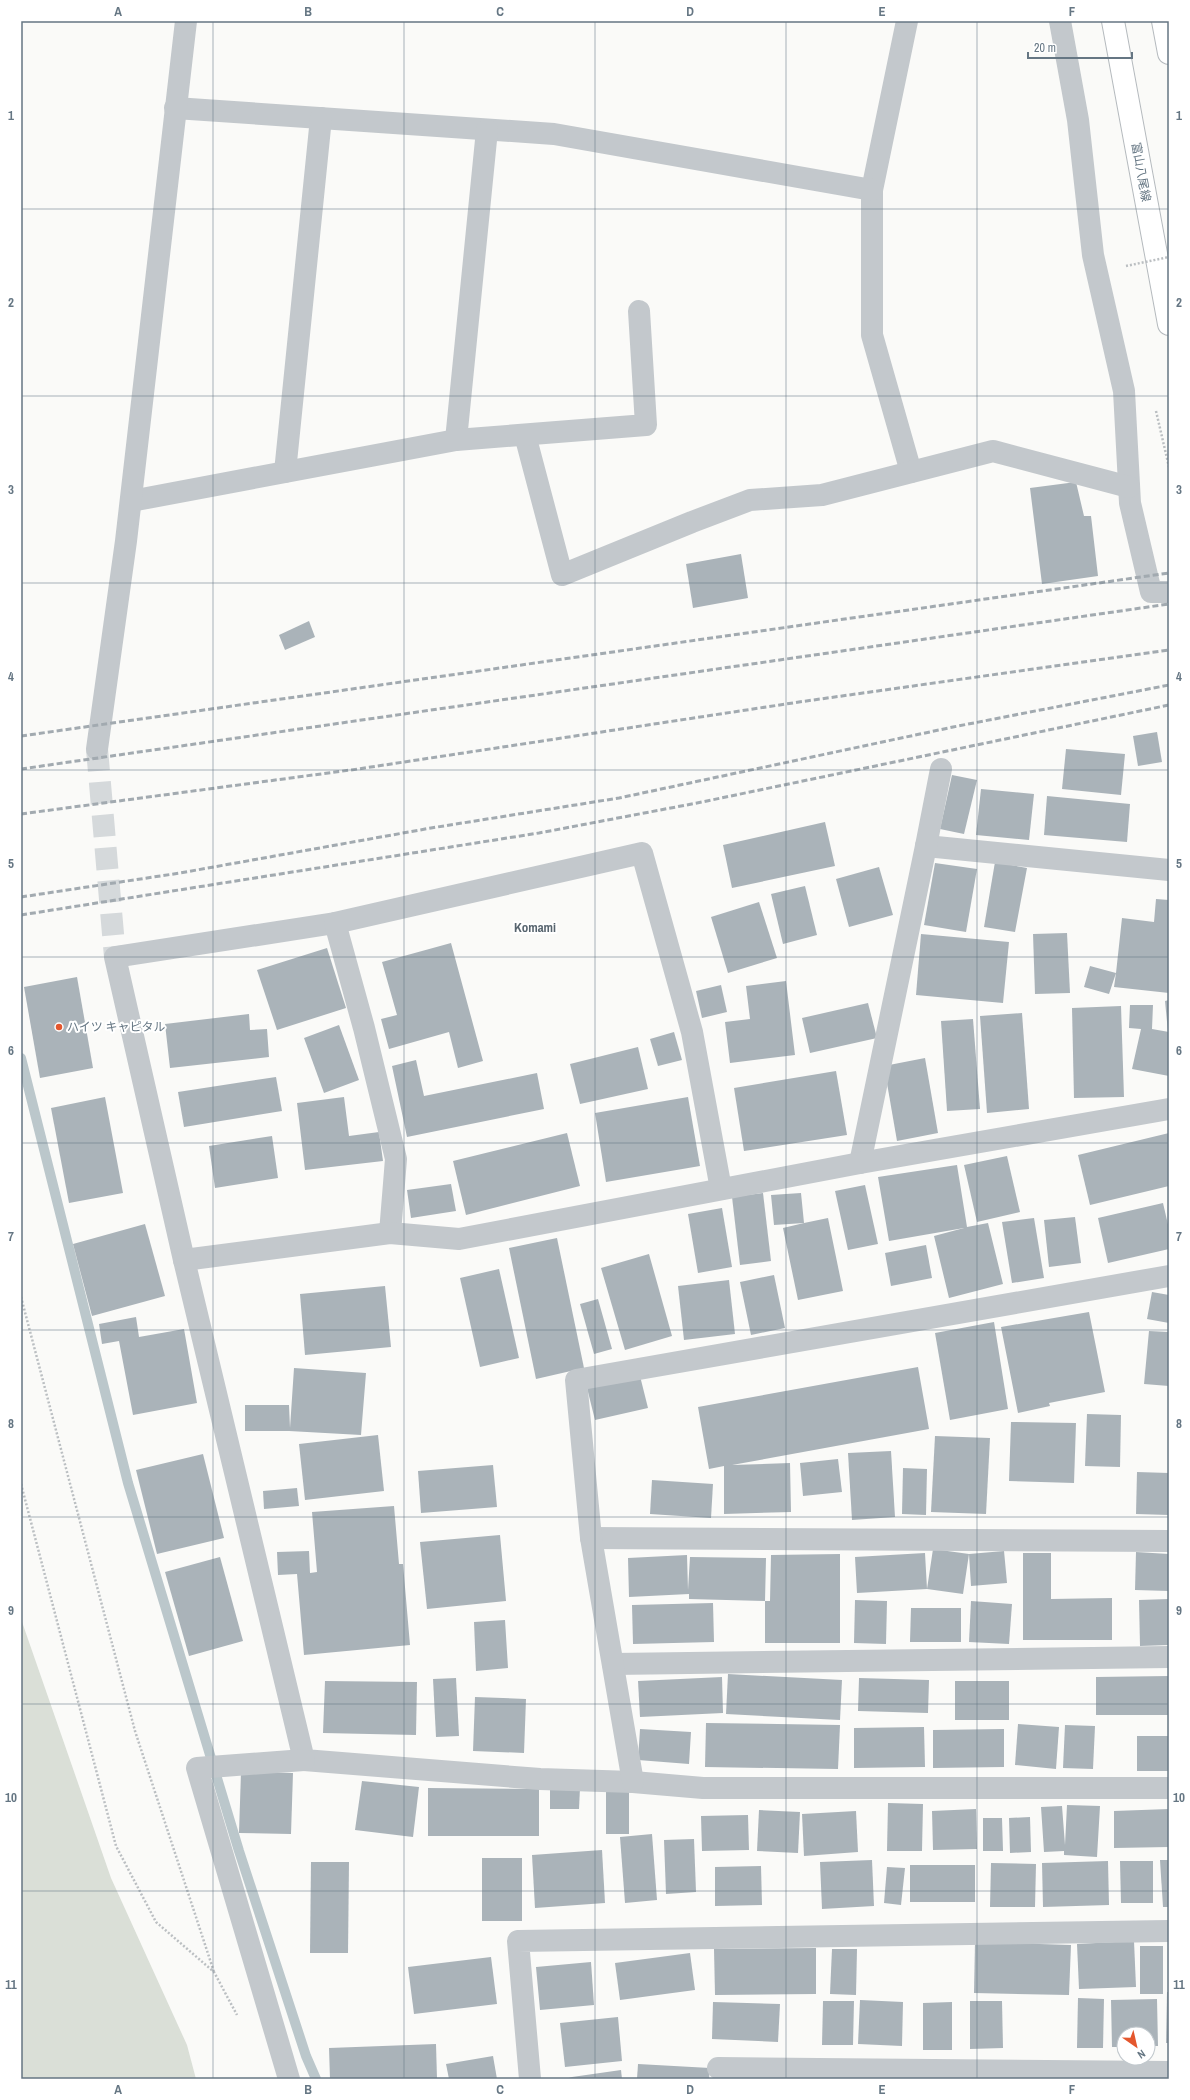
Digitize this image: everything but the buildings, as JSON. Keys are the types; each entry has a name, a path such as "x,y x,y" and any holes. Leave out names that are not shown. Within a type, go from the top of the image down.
{"main road":[{"name":"富山八尾線","path":"1113,21 1169,324"},
{"path":"1163,21 1169,53"}],"street":[{"path":"907,21 872,190 872,335 911,472"},
{"path":"1060,21 1078,120 1093,255 1124,391 1130,503 1151,592 1169,592"},
{"path":"97,749 131,501 176,108 183,23"},
{"path":"176,108 554,134 872,190"},
{"path":"285,472 321,118"},
{"path":"456,440 487,130"},
{"path":"131,501 456,440 646,425 640,311"},
{"path":"525,435 562,575 750,500 822,495 993,451 1130,487"},
{"path":"860,1162 941,769"},
{"path":"926,846 1169,870"},
{"path":"304,1760 184,1260 115,957 335,923 642,853 692,1032 721,1189"},
{"path":"335,923 364,1028 396,1159 390,1233"},
{"path":"184,1260 390,1233 459,1239 860,1162 1169,1110"},
{"path":"633,1782 591,1538 576,1380 1169,1276"},
{"path":"591,1538 1169,1541"},
{"path":"613,1664 1169,1657"},
{"path":"289,2079 197,1768 304,1760 540,1779 633,1782 703,1788 1169,1788"},
{"path":"530,2079 518,1941 1169,1931"},
{"path":"718,2068 964,2074 1169,2072"}],"path":[{"path":"1126,266 1169,257"},
{"path":"21,1297 135,1731 214,1972 240,2018"},
{"path":"21,1484 116,1846 156,1922 214,1972"}],"shaded area":[{"path":"21,1619 111,1878 187,2045 196,2079 21,2079"}],"waterway":[{"path":"21,1058 128,1483 239,1851 306,2056 316,2079"}],"tunnel":[{"path":"97,749 115,957"}],"railway":[{"path":"21,736 1169,573"},
{"path":"21,769 1169,604"},
{"path":"21,814 358,769 799,702 1169,650"},
{"path":"21,897 180,873 431,828 619,798 953,727 1169,685"},
{"path":"21,915 539,833 697,803 1169,705"}],"place":[{"name":"ハイツ キャピタル","path":"59,1027"}],"district":[{"name":"Komami","path":"535,927"}]}
